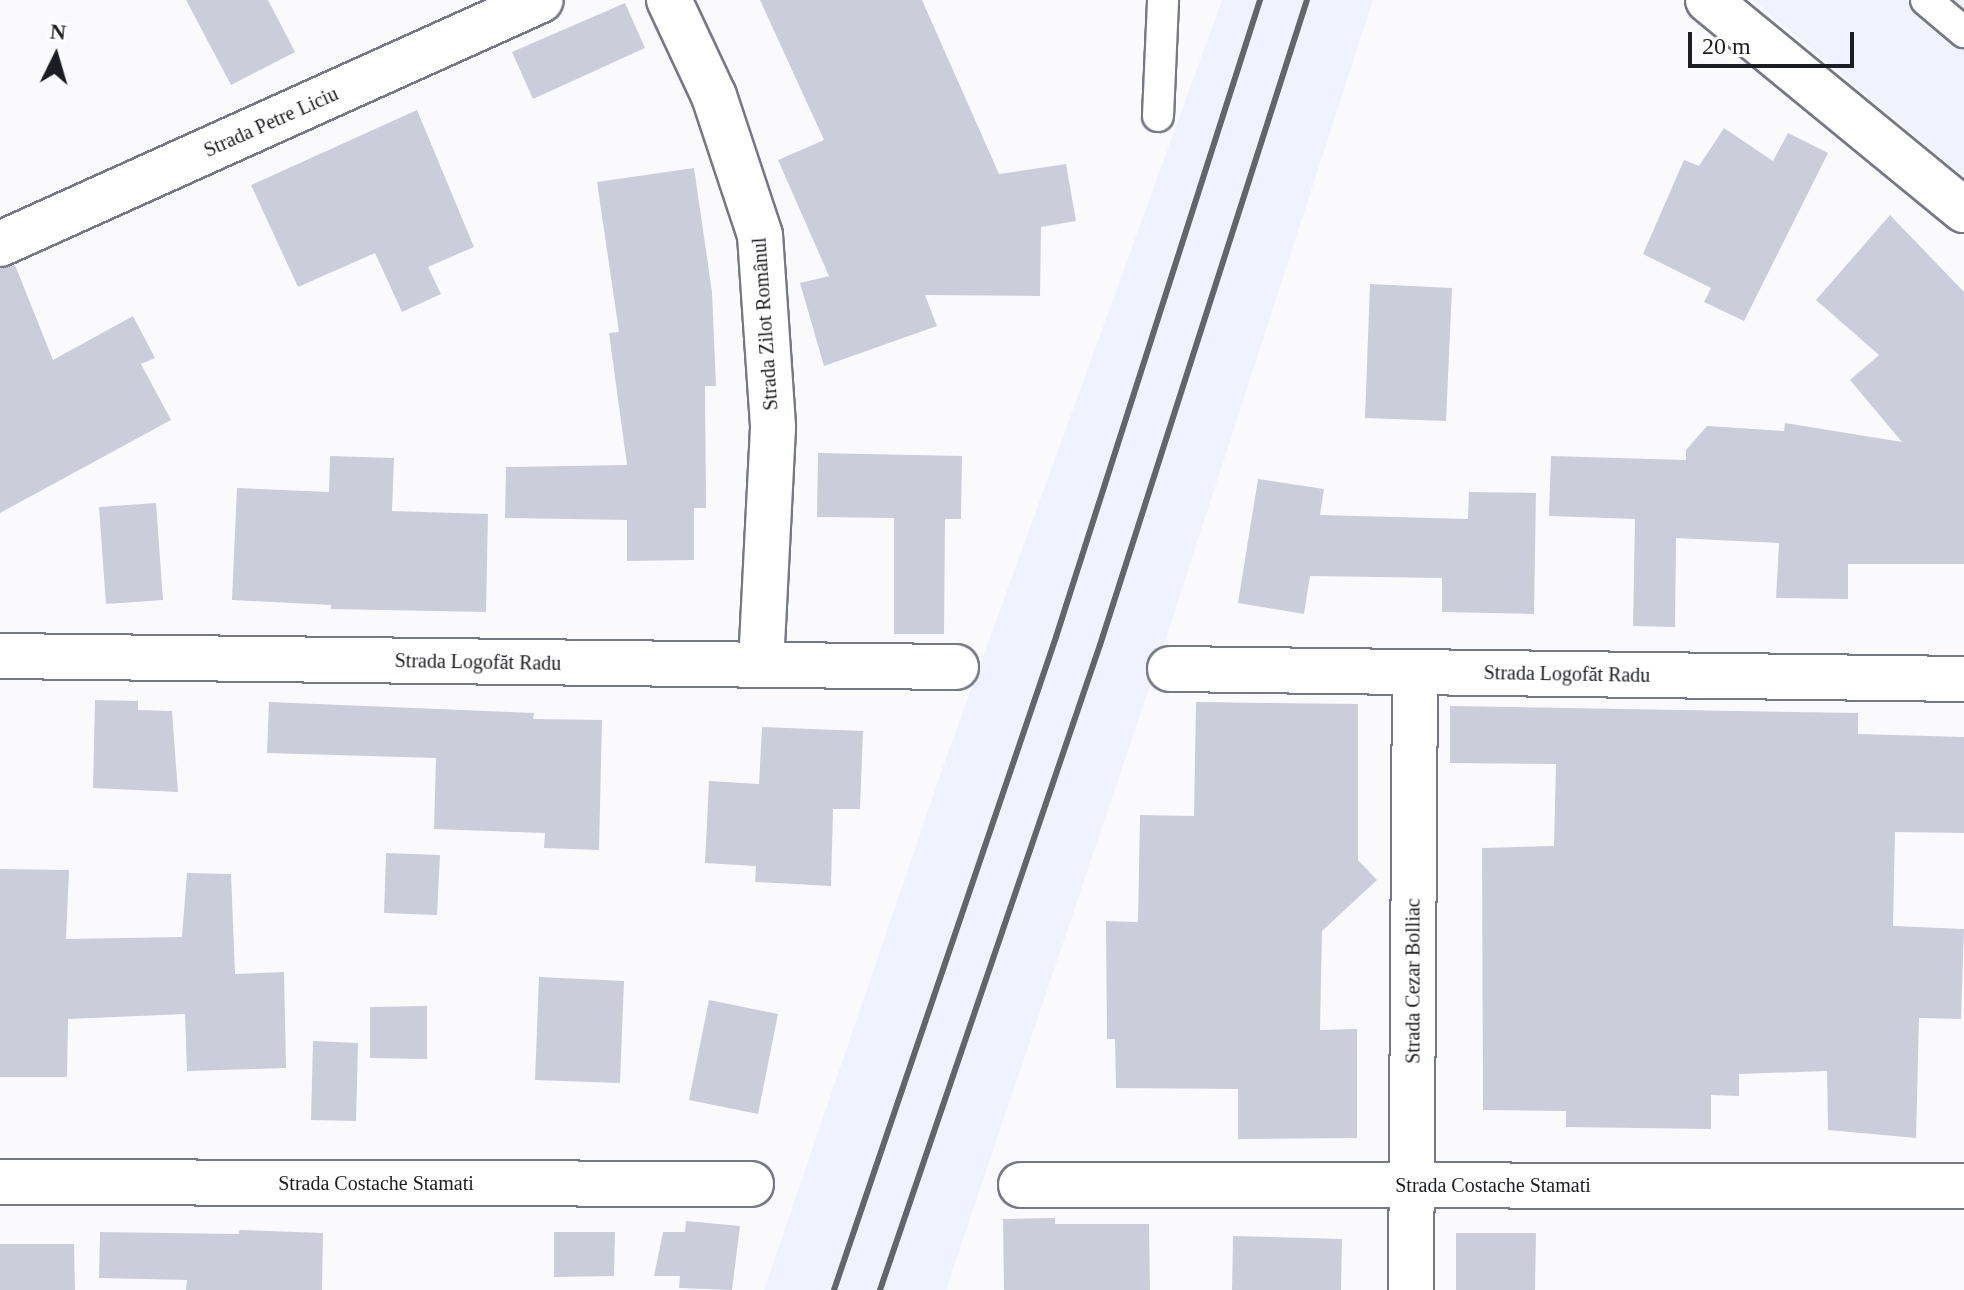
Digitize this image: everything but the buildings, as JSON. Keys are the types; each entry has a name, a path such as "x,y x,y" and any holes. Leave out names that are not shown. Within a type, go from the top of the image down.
{"street":[{"name":"Strada Petre Liciu","path":"0,244 541,0"},
{"name":"Strada Zilot Românul","path":"669,0 714,96 760,235 773,428 761,665"},
{"path":"1708,0 1964,210"},
{"name":"Strada Logofăt Radu","path":"0,656 956,667"},
{"name":"Strada Logofăt Radu","path":"1170,669 1964,679"},
{"name":"Strada Cezar Bolliac","path":"1411,1290 1415,672"},
{"name":"Strada Costache Stamati","path":"0,1182 751,1184"},
{"name":"Strada Costache Stamati","path":"1021,1185 1964,1186"}],"lane":[{"path":"1158,116 1163,0"},
{"path":"1926,0 1964,32"}],"shaded area":[{"path":"1222,0 1373,0 1170,626 946,1290 764,1290 945,761"},
{"path":"1753,0 1964,0 1964,177"}],"railway":[{"path":"834,1290 1056,637 1260,0"},
{"path":"880,1290 1100,645 1307,0"}]}
